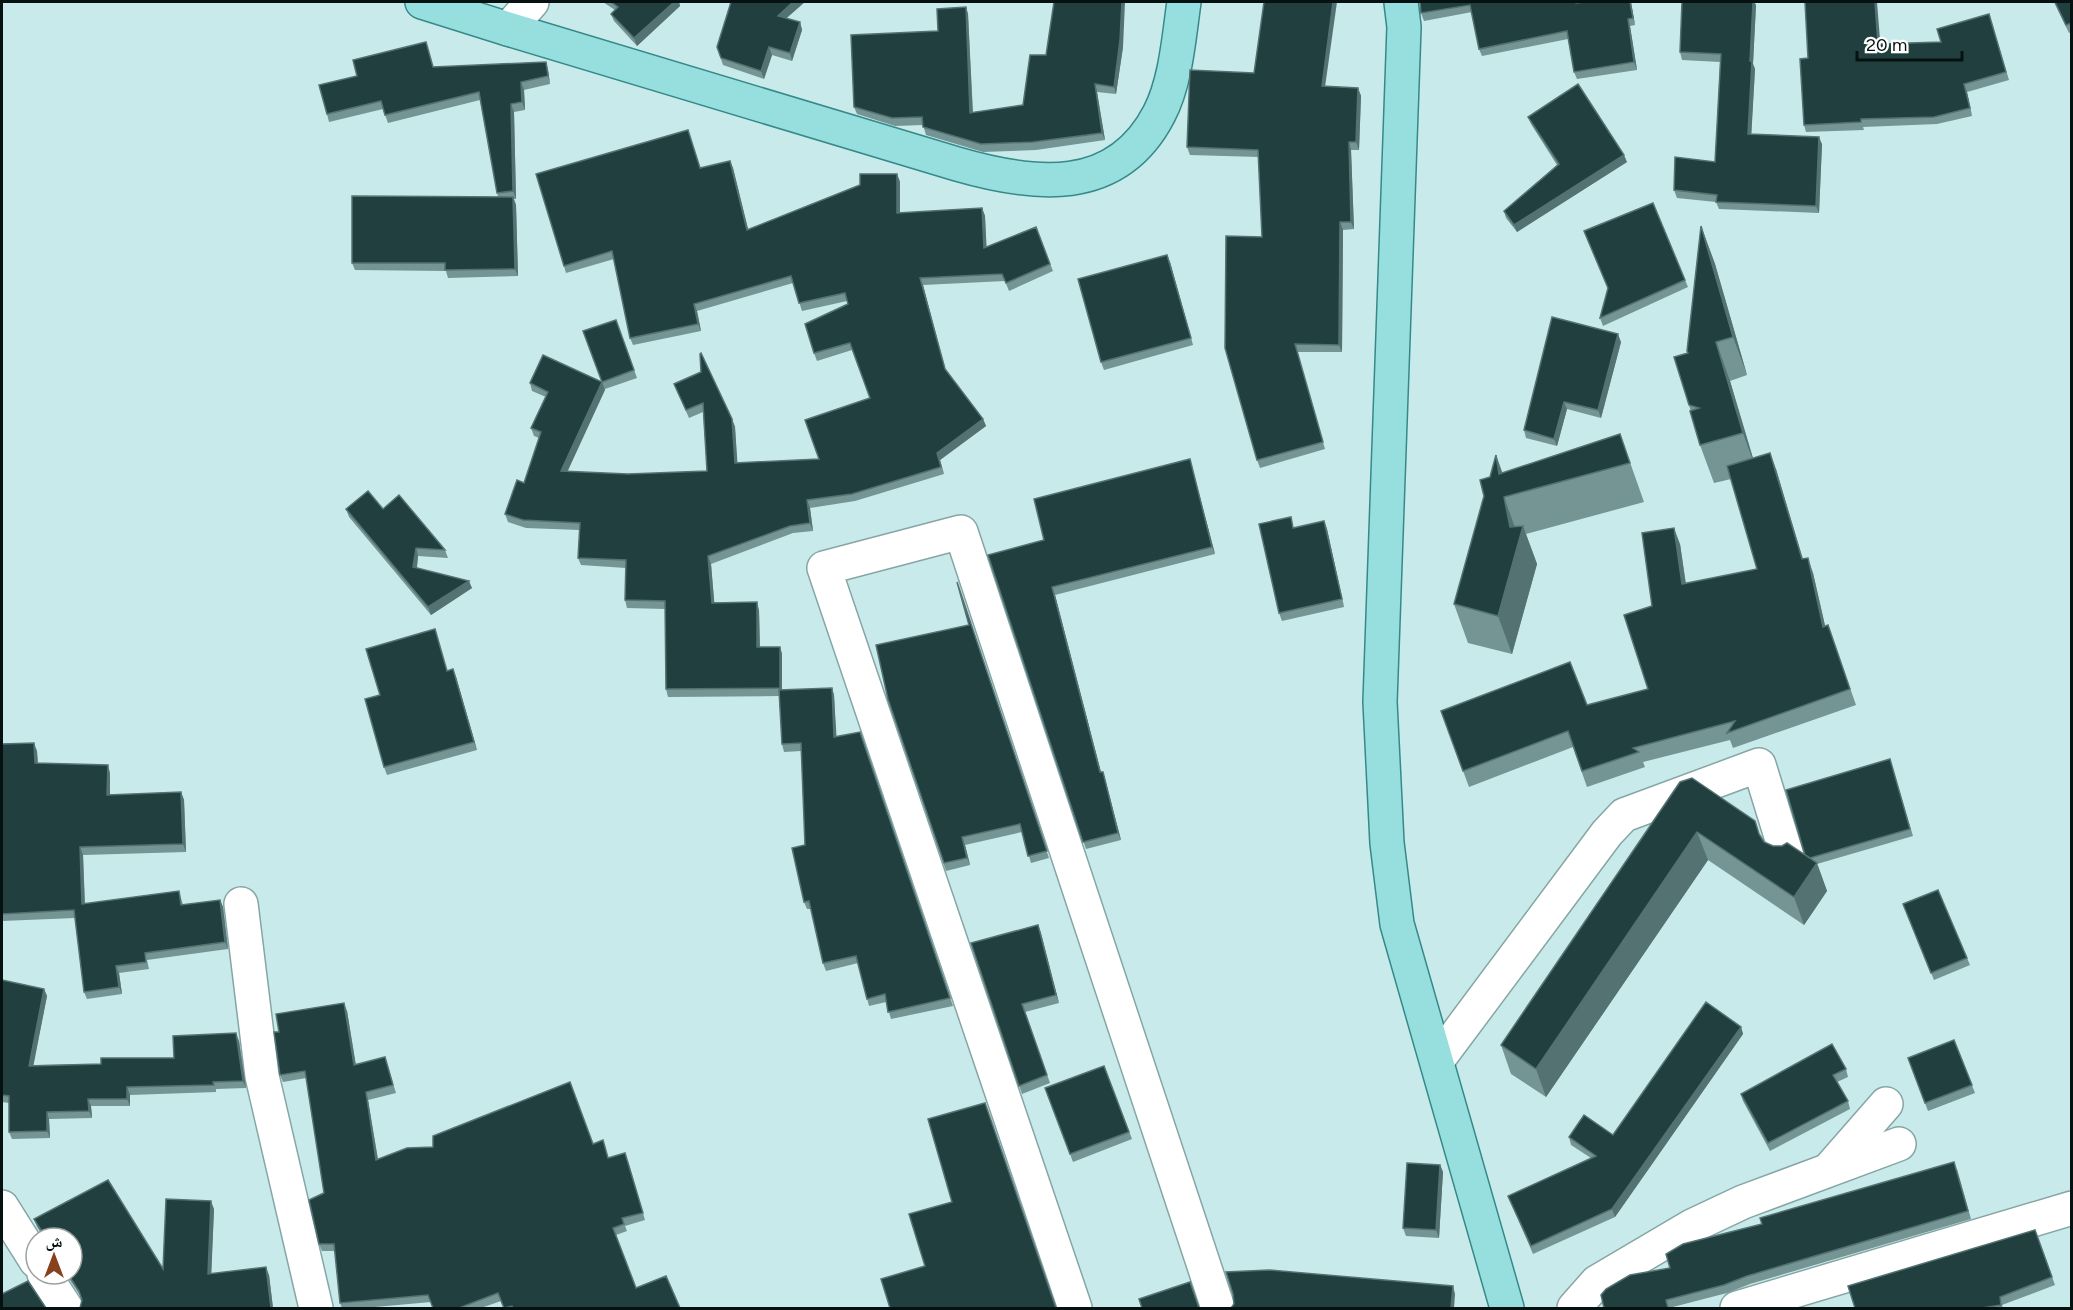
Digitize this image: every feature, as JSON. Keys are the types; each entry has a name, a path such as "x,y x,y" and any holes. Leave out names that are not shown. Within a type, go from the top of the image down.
{"main road":[{"path":"422,2 990,174 1053,180 1095,174 1111,166 1141,142 1160,112 1171,77 1184,2"},
{"path":"1401,2 1404,39 1380,702 1387,843 1397,924 1507,1308"}],"street":[{"path":"508,29 531,2"},
{"path":"1075,1308 824,568 961,532 1218,1308"},
{"path":"1437,1061 1607,833 1624,815 1759,765 1787,856"},
{"path":"241,904 262,1076 316,1308"},
{"path":"1828,1170 1886,1104"},
{"path":"1574,1308 1597,1282 1692,1226 1743,1202 1899,1144"},
{"path":"2,1207 24,1242"},
{"path":"1737,1308 2072,1208"},
{"path":"52,1286 66,1308"}],"building":[{"path":"611,2 674,2 634,38 611,14 618,7"},
{"path":"731,2 793,2 778,16 800,22 790,53 769,47 761,71 721,58 717,47"},
{"path":"1054,2 1122,2 1114,87 1095,84 1102,133 1033,142 981,144 923,127 922,117 892,118 854,107 851,35 938,31 937,9 966,7 970,113 1023,105 1030,55 1046,55"},
{"path":"1264,2 1333,2 1322,86 1358,88 1356,142 1349,142 1351,222 1340,222 1339,345 1295,344 1323,442 1257,460 1225,348 1226,236 1262,237 1258,150 1187,147 1190,70 1254,73"},
{"path":"1420,2 1630,2 1633,18 1628,19 1634,62 1574,72 1567,31 1479,49 1470,5 1421,13"},
{"path":"1682,2 1753,2 1748,134 1819,137 1816,206 1716,202 1717,195 1674,190 1675,157 1715,162 1721,54 1680,52"},
{"path":"1805,2 1875,2 1878,44 1941,42 1937,29 1989,14 2006,72 1964,84 1970,108 1934,117 1861,119 1861,122 1804,125 1800,59 1808,58"},
{"path":"2055,2 2072,2 2072,23 2066,25"},
{"path":"426,42 433,67 546,62 548,76 521,82 522,102 511,104 513,191 497,193 479,92 385,115 381,101 327,114 319,85 357,76 353,60"},
{"path":"1578,84 1624,155 1514,225 1504,211 1559,164 1528,117"},
{"path":"688,130 700,168 730,161 747,230 860,185 860,174 897,174 897,213 982,208 984,248 1036,227 1050,264 1006,283 1002,274 920,278 945,369 983,419 937,453 941,467 852,494 807,500 810,523 790,526 708,556 712,603 757,602 757,647 780,647 780,688 666,689 665,601 625,600 626,560 578,558 580,523 523,520 505,514 517,480 524,483 541,432 531,428 548,392 530,383 543,355 602,382 561,471 628,474 707,471 703,403 686,410 674,384 701,372 701,353 732,419 735,463 819,459 805,420 870,398 850,343 814,353 805,324 848,304 845,293 799,303 791,276 694,304 698,324 630,338 612,251 564,266 536,174"},
{"path":"352,196 513,197 515,269 445,270 445,263 352,263"},
{"path":"1653,203 1685,280 1600,318 1608,288 1584,231"},
{"path":"1701,226 1733,337 1716,342 1743,433 1700,445 1690,411 1699,408 1689,405 1674,357 1688,353"},
{"path":"1167,255 1191,338 1101,362 1078,279"},
{"path":"1552,317 1618,334 1598,410 1564,402 1554,439 1524,430"},
{"path":"616,320 634,370 602,382 583,331"},
{"path":"1620,434 1630,463 1504,497 1510,527 1523,526 1498,616 1454,604 1484,496 1480,480 1490,477 1496,455 1499,474"},
{"path":"1770,453 1802,559 1808,558 1823,627 1828,625 1850,689 1727,733 1735,721 1633,748 1639,752 1582,771 1568,731 1463,771 1441,711 1570,662 1587,705 1648,689 1624,615 1652,606 1642,533 1674,528 1682,584 1757,569 1727,466"},
{"path":"1190,459 1212,547 1052,587 1118,833 1083,842 988,555 1044,540 1034,499"},
{"path":"368,491 383,509 399,495 445,550 416,548 413,567 469,581 428,607 346,509"},
{"path":"1291,517 1293,528 1324,521 1342,599 1279,613 1259,524"},
{"path":"957,582 1047,851 1028,856 1020,824 962,837 967,858 944,863 888,699 876,645 969,625"},
{"path":"435,629 447,671 453,669 474,742 384,767 365,699 380,695 366,649"},
{"path":"832,688 834,737 860,732 950,998 888,1012 885,994 867,999 856,956 823,963 809,901 804,902 792,848 805,845 801,743 782,744 779,690"},
{"path":"34,743 35,763 108,765 107,795 181,792 183,844 80,847 82,904 179,891 181,905 220,900 225,942 145,953 146,962 116,966 119,987 84,992 74,910 2,914 2,744"},
{"path":"1890,759 1910,829 1810,858 1805,855 1786,790"},
{"path":"1692,778 1755,821 1764,842 1773,846 1782,846 1787,843 1817,863 1794,897 1697,832 1536,1069 1501,1045 1680,782"},
{"path":"1938,890 1967,958 1931,973 1903,904"},
{"path":"1038,925 1056,995 1022,1004 1047,1075 1019,1086 971,943"},
{"path":"2,980 44,989 29,1066 101,1064 101,1058 174,1058 173,1036 236,1033 243,1081 213,1082 214,1085 127,1087 127,1099 88,1099 89,1111 47,1112 47,1131 9,1132 9,1096 2,1095"},
{"path":"1706,1002 1741,1027 1612,1209 1531,1246 1508,1196 1596,1156 1569,1137 1584,1115 1613,1135"},
{"path":"344,1003 354,1065 385,1057 393,1085 366,1092 376,1160 407,1148 433,1147 433,1136 570,1082 593,1144 603,1140 608,1158 625,1153 643,1213 622,1218 624,1224 613,1228 636,1288 666,1276 680,1308 513,1308 512,1306 504,1308 498,1293 459,1308 433,1308 428,1295 340,1303 334,1244 319,1244 309,1200 324,1193 305,1071 280,1075 274,1032 279,1032 276,1014"},
{"path":"1954,1040 1972,1085 1925,1103 1908,1058"},
{"path":"1832,1044 1846,1069 1833,1075 1848,1101 1768,1143 1741,1094"},
{"path":"1104,1066 1129,1132 1070,1154 1045,1088"},
{"path":"985,1103 1056,1308 890,1308 881,1279 925,1266 909,1214 952,1202 928,1119"},
{"path":"1954,1162 1968,1211 1747,1276 1724,1285 1666,1300 1668,1308 1604,1308 1601,1295 1606,1289 1630,1275 1670,1268 1666,1254 1683,1244 1762,1224 1760,1218"},
{"path":"1407,1163 1440,1165 1436,1230 1403,1228"},
{"path":"108,1180 163,1269 166,1199 211,1201 208,1274 266,1267 271,1308 80,1308 82,1300 76,1286 84,1286 84,1226 38,1226 34,1219"},
{"path":"2035,1230 2052,1277 2000,1297 2001,1305 1982,1308 1855,1308 1848,1286"},
{"path":"1269,1270 1453,1286 1451,1308 1231,1308 1234,1304 1233,1294 1226,1272"},
{"path":"1190,1282 1199,1308 1142,1308 1139,1299"},
{"path":"24,1283 24,1286 31,1286 46,1308 2,1308 2,1294"}]}
